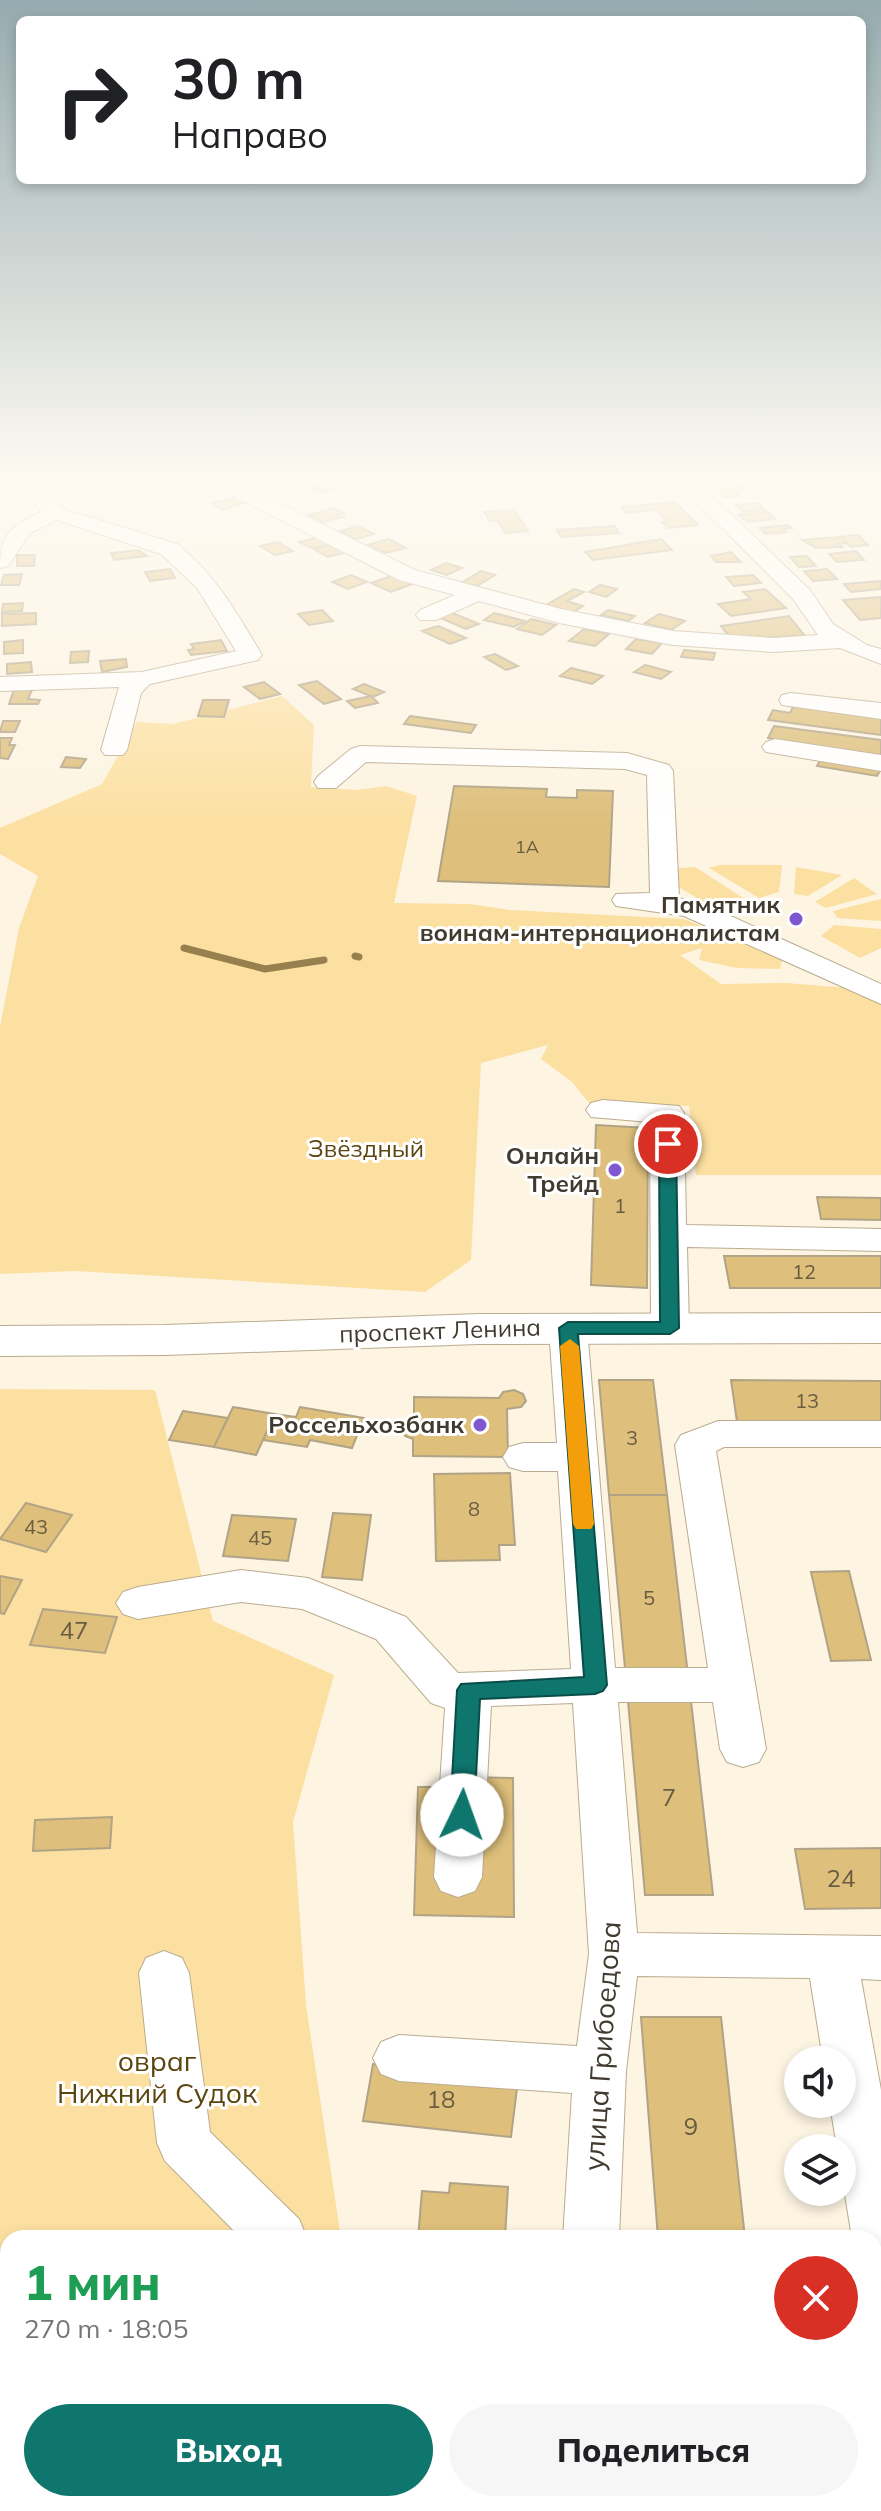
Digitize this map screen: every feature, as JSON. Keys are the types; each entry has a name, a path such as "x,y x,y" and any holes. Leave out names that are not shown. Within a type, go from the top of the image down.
{"main road":[{"name":"проспект Ленина","path":"0,1341 165,1340 568,1328 881,1328"}],"street":[{"path":"0,684 142,679 250,655 210,592"},
{"path":"470,592 559,616 673,638 773,645 845,641"},
{"path":"799,592 824,629 881,657"},
{"path":"428,615 477,594"},
{"path":"114,750 129,691 142,679"},
{"path":"791,700 881,711"},
{"path":"775,747 881,763"},
{"path":"327,782 360,754 627,761 660,771 665,903"},
{"path":"626,900 665,903 694,910 881,995"},
{"path":"603,1110 667,1113 670,1328"},
{"path":"669,1236 881,1240"},
{"name":"улица Грибоедова","path":"568,1328 614,1954 600,2071 591,2230"},
{"path":"743,1749 695,1445 718,1434 881,1434"},
{"path":"523,1457 578,1457"},
{"path":"138,1603 241,1586 308,1594 391,1628 447,1691 595,1685 731,1685"},
{"path":"458,1877 469,1690"},
{"path":"614,1954 856,1958 880,2230"},
{"path":"164,1973 184,2143 271,2230"},
{"path":"399,2058 600,2071"}],"green space":[{"name":"Звёздный","path":"282,696 314,725 311,787 355,790 387,786 417,796 394,903 470,904 510,910 684,919 754,942 782,960 780,969 737,968 699,960 702,948 680,955 721,984 786,983 848,988 881,1003 881,1175 696,1175 689,1106 589,1103 572,1082 541,1059 548,1045 481,1063 471,1260 425,1292 76,1271 0,1274 0,1027 19,928 38,876 0,854 0,828 102,784 137,722 173,724"},
{"path":"719,865 782,865 779,892 759,898 709,868"},
{"path":"695,867 748,901 720,912 677,886 679,868"},
{"path":"796,867 842,875 808,896 794,894"},
{"path":"854,878 877,894 826,908 815,902"},
{"path":"881,899 881,921 837,918 833,911"},
{"path":"834,925 881,929 881,948 860,958 821,936"},
{"name":"овраг Нижний Судок","path":"0,1389 155,1390 213,1621 334,1675 293,1822 306,2005 340,2230 0,2230"}],"building":[{"path":"569,592 584,592 567,601 583,606 570,614 543,607"},
{"path":"590,592 613,592 606,597"},
{"path":"743,592 769,592 786,608 731,616 718,604 751,599"},
{"path":"881,597 881,618 860,620 843,600"},
{"path":"23,603 22,611 2,612 3,604"},
{"path":"322,610 333,621 309,625 298,614"},
{"path":"608,610 635,616 628,621 601,615"},
{"path":"450,612 479,624 466,629 438,617"},
{"path":"36,613 36,624 2,626 2,614"},
{"path":"494,613 525,621 514,627 484,620"},
{"path":"659,614 685,621 671,630 645,623"},
{"path":"789,616 805,636 731,639 721,626"},
{"path":"531,619 556,625 542,635 517,629"},
{"path":"438,626 466,638 450,644 422,631"},
{"path":"584,629 609,634 595,646 569,641"},
{"path":"636,639 662,643 652,654 626,649"},
{"path":"23,640 23,653 4,654 4,642"},
{"path":"221,640 227,651 191,655 188,650 194,649 191,644"},
{"path":"684,650 715,653 713,660 681,657"},
{"path":"89,651 88,662 70,663 71,652"},
{"path":"495,654 518,666 506,670 484,657"},
{"path":"126,659 127,667 102,672 100,661"},
{"path":"31,662 32,672 7,674 7,664"},
{"path":"645,665 671,672 661,679 634,672"},
{"path":"571,668 603,676 592,684 560,676"},
{"path":"317,681 341,699 324,704 299,685"},
{"path":"264,682 280,694 260,699 244,687"},
{"path":"364,684 384,692 373,697 353,689"},
{"path":"14,690 32,690 28,699 40,700 38,704 9,704"},
{"path":"371,696 378,703 355,708 347,701"},
{"path":"203,700 229,700 224,717 198,716"},
{"path":"794,705 881,716 881,735 768,720 773,710 790,713"},
{"path":"410,716 476,725 471,733 404,724"},
{"path":"3,721 20,721 15,732 0,732"},
{"path":"774,726 881,740 881,760 768,738"},
{"path":"0,738 12,738 9,745 15,745 8,759 0,758"},
{"path":"822,756 881,766 881,769 877,776 817,766"},
{"path":"66,757 86,759 80,768 61,767"},
{"path":"454,786 547,789 546,797 577,798 577,790 613,791 609,887 438,881"},
{"path":"596,1125 648,1128 647,1288 591,1285"},
{"path":"817,1197 881,1198 881,1220 821,1219"},
{"path":"724,1256 881,1256 881,1288 730,1288"},
{"path":"599,1380 653,1380 667,1495 609,1495"},
{"path":"731,1380 881,1381 881,1423 737,1422"},
{"path":"514,1390 523,1394 526,1401 521,1407 507,1409 508,1457 413,1456 413,1439 405,1436 402,1429 414,1420 414,1397 499,1398 503,1392"},
{"path":"233,1407 275,1414 256,1455 214,1447"},
{"path":"300,1407 364,1418 352,1448 310,1440 307,1447 263,1440 275,1414 296,1417"},
{"path":"183,1411 228,1418 214,1447 169,1440"},
{"path":"510,1473 515,1545 499,1545 500,1560 436,1561 434,1474"},
{"path":"609,1495 667,1495 691,1701 628,1701"},
{"path":"26,1503 72,1515 46,1552 0,1539"},
{"path":"333,1513 371,1515 362,1580 322,1577"},
{"path":"232,1515 296,1519 288,1561 223,1556"},
{"path":"849,1571 871,1660 831,1661 811,1572"},
{"path":"0,1576 22,1580 4,1614 0,1613"},
{"path":"43,1609 117,1617 105,1653 30,1645"},
{"path":"628,1701 691,1701 713,1895 645,1895"},
{"path":"470,1777 513,1778 514,1917 414,1915 418,1787 470,1787"},
{"path":"112,1817 110,1848 33,1851 35,1820"},
{"path":"881,1848 881,1908 805,1909 795,1849"},
{"path":"641,2017 721,2017 744,2230 657,2230"},
{"path":"373,2064 518,2080 511,2137 363,2121"},
{"path":"450,2183 508,2187 505,2230 419,2230 422,2191 449,2193"}],"waterway":[{"path":"184,948 265,969 324,960"},
{"path":"355,956 359,957"}],"slow traffic":[{"path":"570,1346 583,1524"}],"place":[{"name":"Памятник воинам-интернационалистам","path":"796,919"},
{"name":"Онлайн Трейд","path":"615,1170"},
{"name":"Россельхозбанк","path":"480,1425"}],"route":[{"path":"462,1815 469,1690 595,1685 568,1328 670,1328 668,1144"}]}
